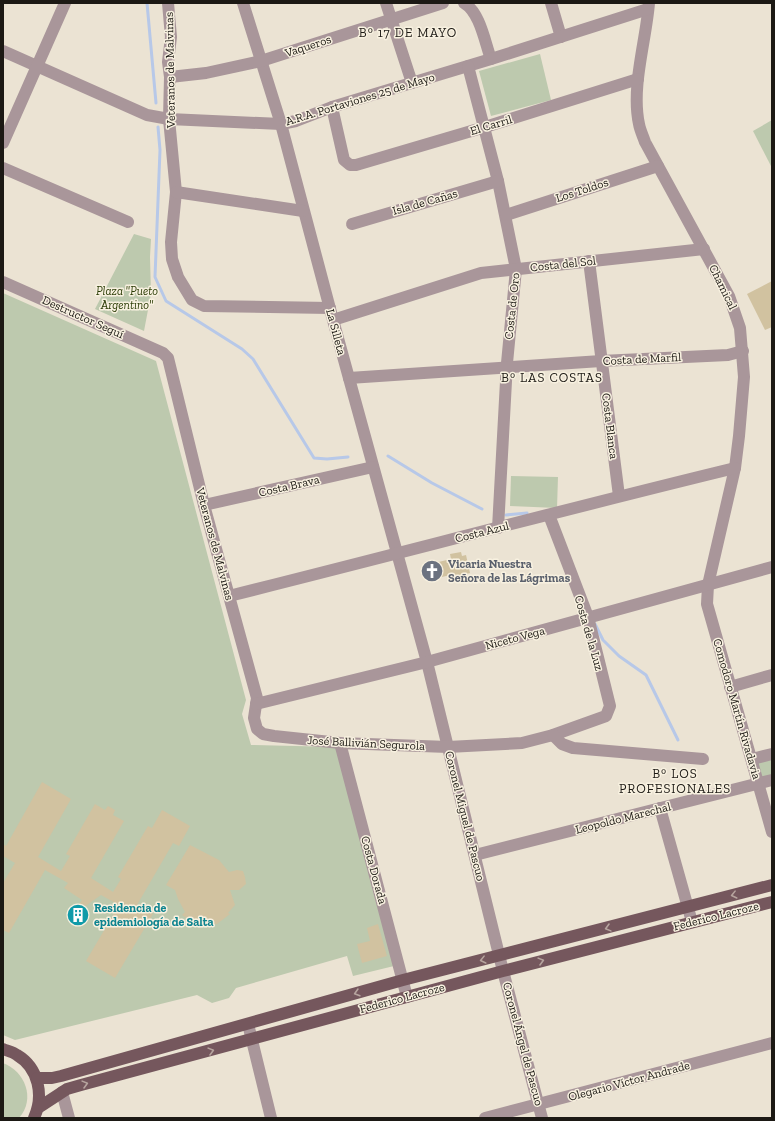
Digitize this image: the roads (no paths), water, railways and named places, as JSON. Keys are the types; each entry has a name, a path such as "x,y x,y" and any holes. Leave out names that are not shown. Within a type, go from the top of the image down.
{"main road":[{"name":"Federico Lacroze","path":"36,1078 52,1078 61,1076 403,980 772,885"},
{"name":"Federico Lacroze","path":"36,1113 62,1092 81,1085 503,971 772,902"},
{"path":"3,1049 17,1055 29,1065 36,1078 40,1093 36,1113"}],"street":[{"path":"3,143 65,3"},
{"name":"Veteranos de Malvinas","path":"168,3 170,37 168,62 170,77 169,119 176,192 171,242 172,259 178,277 192,300"},
{"name":"La Silleta","path":"243,3 280,124 427,662"},
{"path":"386,3 412,83"},
{"name":"Vaqueros","path":"170,77 206,73 261,61 443,3"},
{"path":"464,3 468,5 476,14 491,59"},
{"path":"551,3 561,37"},
{"name":"A.R.A. Portaviones 25 de Mayo","path":"3,51 147,115 169,119 280,124 296,121 332,108 561,37 649,6"},
{"name":"Chamical","path":"649,6 638,79 637,110 639,124 645,142 729,296 740,328 743,351 744,377 735,468 708,585"},
{"name":"Costa de Oro","path":"468,66 498,181 516,269 506,367 498,528"},
{"name":"El Carril","path":"332,108 344,160 350,165 356,165 485,128 638,79"},
{"name":"Los Toldos","path":"506,215 658,166"},
{"path":"3,168 128,222"},
{"name":"Isla de Cañas","path":"352,224 498,181"},
{"path":"176,192 304,210"},
{"name":"Costa del Sol","path":"192,300 204,306 331,314 481,273 704,249"},
{"name":"Costa Blanca","path":"589,261 618,496"},
{"name":"Destructor Seguí","path":"3,282 163,353"},
{"name":"Costa de Marfil","path":"349,378 601,361 728,355 743,351"},
{"name":"Veteranos de Malvinas","path":"163,353 168,358 204,505 257,698 254,718 257,729 263,734"},
{"name":"Costa Brava","path":"204,505 373,467"},
{"name":"Costa Azul","path":"229,596 549,515 618,496 735,468"},
{"name":"Costa de la Luz","path":"549,515 588,618 610,706"},
{"name":"Niceto Vega","path":"256,704 427,662 772,568"},
{"name":"Comodoro Martín Rivadavia","path":"708,585 707,604 772,832"},
{"name":"Coronel Miguel de Pascuo","path":"427,662 503,971"},
{"path":"730,687 772,675"},
{"name":"José Ballivián Segurola","path":"263,734 340,743 448,747 522,743 553,735 606,716 610,706"},
{"path":"553,735 562,744 573,748 703,759"},
{"name":"Costa Dorada","path":"340,743 407,997"},
{"path":"752,759 772,754"},
{"name":"Leopoldo Marechal","path":"475,855 772,780"},
{"path":"660,808 692,922"},
{"name":"Coronel Ángel de Pascuo","path":"503,971 542,1118"},
{"path":"248,1024 271,1118"},
{"name":"Olegario Víctor Andrade","path":"485,1118 772,1043"},
{"path":"62,1092 69,1118"}],"waterway":[{"path":"147,3 156,103"},
{"path":"158,127 160,150 155,277 166,301 242,349 253,359 314,458 327,459 348,457"},
{"path":"388,456 432,483 482,509"},
{"path":"506,515 527,513"},
{"path":"595,624 603,640 619,656 646,675 678,740"}],"place":[{"name":"Vicaria Nuestra Señora de las Lágrimas","path":"432,571"},
{"name":"Residencia de epidemiología de Salta","path":"78,915"}],"district":[{"name":"B° 17 DE MAYO","path":"408,32"},
{"name":"B° LAS COSTAS","path":"552,377"},
{"name":"B° LOS PROFESIONALES","path":"675,780"}],"park label":[{"name":"Plaza \"Pueto Argentino\"","path":"127,298"}]}
